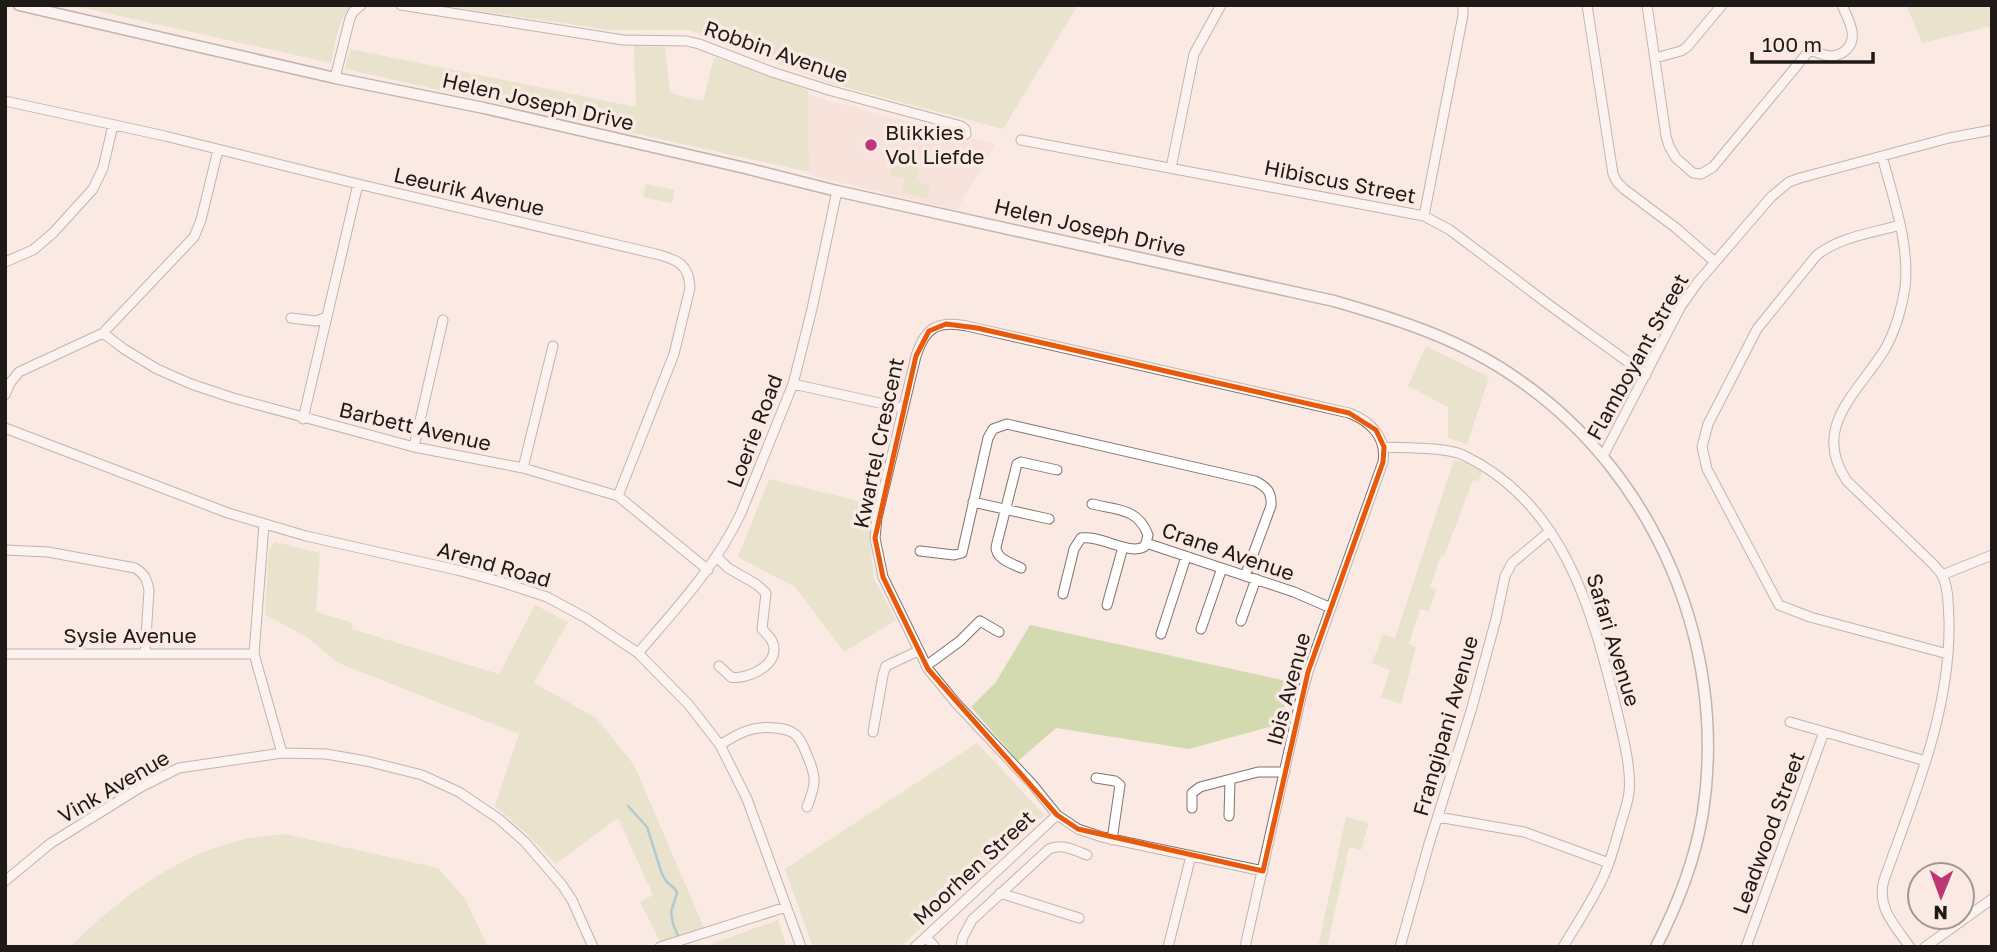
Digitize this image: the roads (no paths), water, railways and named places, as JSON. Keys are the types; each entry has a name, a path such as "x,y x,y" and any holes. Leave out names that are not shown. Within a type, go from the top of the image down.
{"street":[{"name":"Helen Joseph Drive","path":"19,5 1334,301 1435,333 1468,348 1521,381 1559,412 1603,456 1643,510 1672,567 1683,596 1703,679 1706,783 1687,876 1678,903 1656,947"},
{"path":"335,78 351,18 361,5"},
{"name":"Robbin Avenue","path":"401,5 623,40 687,41 832,91 961,126 966,134"},
{"path":"1171,168 1194,54 1221,5"},
{"path":"1424,216 1463,5"},
{"path":"1587,5 1613,174 1624,189 1676,228 1715,262"},
{"path":"1647,5 1666,136 1676,158 1693,173 1700,174 1713,167 1806,55 1813,50 1834,56 1849,47 1853,32 1842,5"},
{"path":"1655,58 1687,47 1722,5"},
{"name":"Leeurik Avenue","path":"5,101 294,167 681,262 690,278 690,288 674,354 618,496"},
{"path":"5,262 33,250 53,233 93,189 103,168 113,125"},
{"name":"Flamboyant Street","path":"1603,456 1681,306 1771,197 1789,182 1949,138 1992,130"},
{"name":"Hibiscus Street","path":"1021,140 1424,216 1450,230 1646,375"},
{"path":"5,396 10,383 19,372 103,333 194,237 201,220 218,150"},
{"path":"1882,156 1900,225 1905,288 1885,349 1853,393 1838,421 1834,449 1838,466 1851,486 1942,575 1947,589 1948,654 1943,689 1926,761 1881,894 1886,912 1910,947"},
{"path":"303,419 358,184"},
{"name":"Loerie Road","path":"638,653 708,570 741,513 793,384 813,309 837,191"},
{"path":"1900,225 1824,248 1816,256 1757,329 1708,424 1703,437 1703,458 1780,605 1810,617 1948,654"},
{"path":"290,318 316,321 327,317"},
{"path":"414,447 443,320"},
{"name":"Kwartel Crescent","path":"1263,871 1112,840 1078,829 1057,815 926,666 883,577 875,538 877,518 916,356 929,331 937,326 956,324 1349,413 1376,430 1384,447"},
{"name":"Barbett Avenue","path":"103,333 157,369 191,384 303,419 414,447 523,468 618,496 708,570"},
{"path":"523,468 552,346"},
{"path":"793,384 902,408"},
{"path":"920,551 954,555 962,553 988,438 993,429 1007,424 1255,481 1269,490 1272,506 1245,576"},
{"name":"Arend Road","path":"5,428 264,524 501,582 547,597 586,618 638,653 689,705 720,745 747,799 800,947"},
{"name":"Safari Avenue","path":"1384,447 1459,453 1496,475 1514,490 1550,531 1573,570 1604,659 1620,725 1630,785 1605,874 1563,947"},
{"name":"Ibis Avenue","path":"1245,947 1308,672 1383,462 1384,447"},
{"path":"1021,568 1003,559 996,552 1019,462 1057,470"},
{"path":"973,502 1049,519"},
{"name":"Crane Avenue","path":"1092,503 1132,513 1139,518 1148,535 1146,542 1294,592 1331,608"},
{"path":"264,524 254,654 282,753"},
{"name":"Frangipani Avenue","path":"1400,947 1471,711 1505,576 1512,563 1550,531"},
{"path":"1063,594 1074,549 1081,538 1136,550 1144,547 1146,542"},
{"path":"1107,605 1123,547"},
{"path":"5,550 48,552 135,568 141,572 149,590 145,653"},
{"path":"1942,575 1992,555"},
{"path":"1161,635 1186,556"},
{"path":"717,557 728,568 766,593 762,629 771,639 774,648 769,663 743,677 731,677 719,666"},
{"path":"1201,629 1222,568"},
{"path":"1241,621 1256,579"},
{"path":"926,666 980,621 999,632"},
{"path":"873,732 886,666 918,651"},
{"name":"Sysie Avenue","path":"5,654 254,654"},
{"path":"1790,722 1926,761"},
{"path":"720,745 751,728 786,729 795,734 803,744 816,779 807,807"},
{"name":"Leadwood Street","path":"1746,947 1824,732"},
{"name":"Vink Avenue","path":"5,881 51,843 131,793 179,768 282,753 344,756 422,775 459,792 513,830 555,876 572,900 593,947"},
{"path":"1192,807 1192,793 1195,789 1265,771 1285,772"},
{"path":"1096,778 1115,781 1120,785 1112,840"},
{"path":"1229,816 1230,780"},
{"name":"Moorhen Street","path":"915,947 1057,815"},
{"path":"1438,817 1524,832 1609,863"},
{"path":"961,946 972,920 1049,849 1064,846 1087,855"},
{"path":"1168,947 1191,856"},
{"path":"1000,893 1079,918"},
{"path":"1925,947 1992,899"},
{"path":"660,947 786,907"},
{"path":"926,937 935,947"}],"waterway":[{"path":"628,806 647,827 662,874 677,893 671,912 679,938"}],"place":[{"name":"Blikkies Vol Liefde","path":"871,145"}]}
